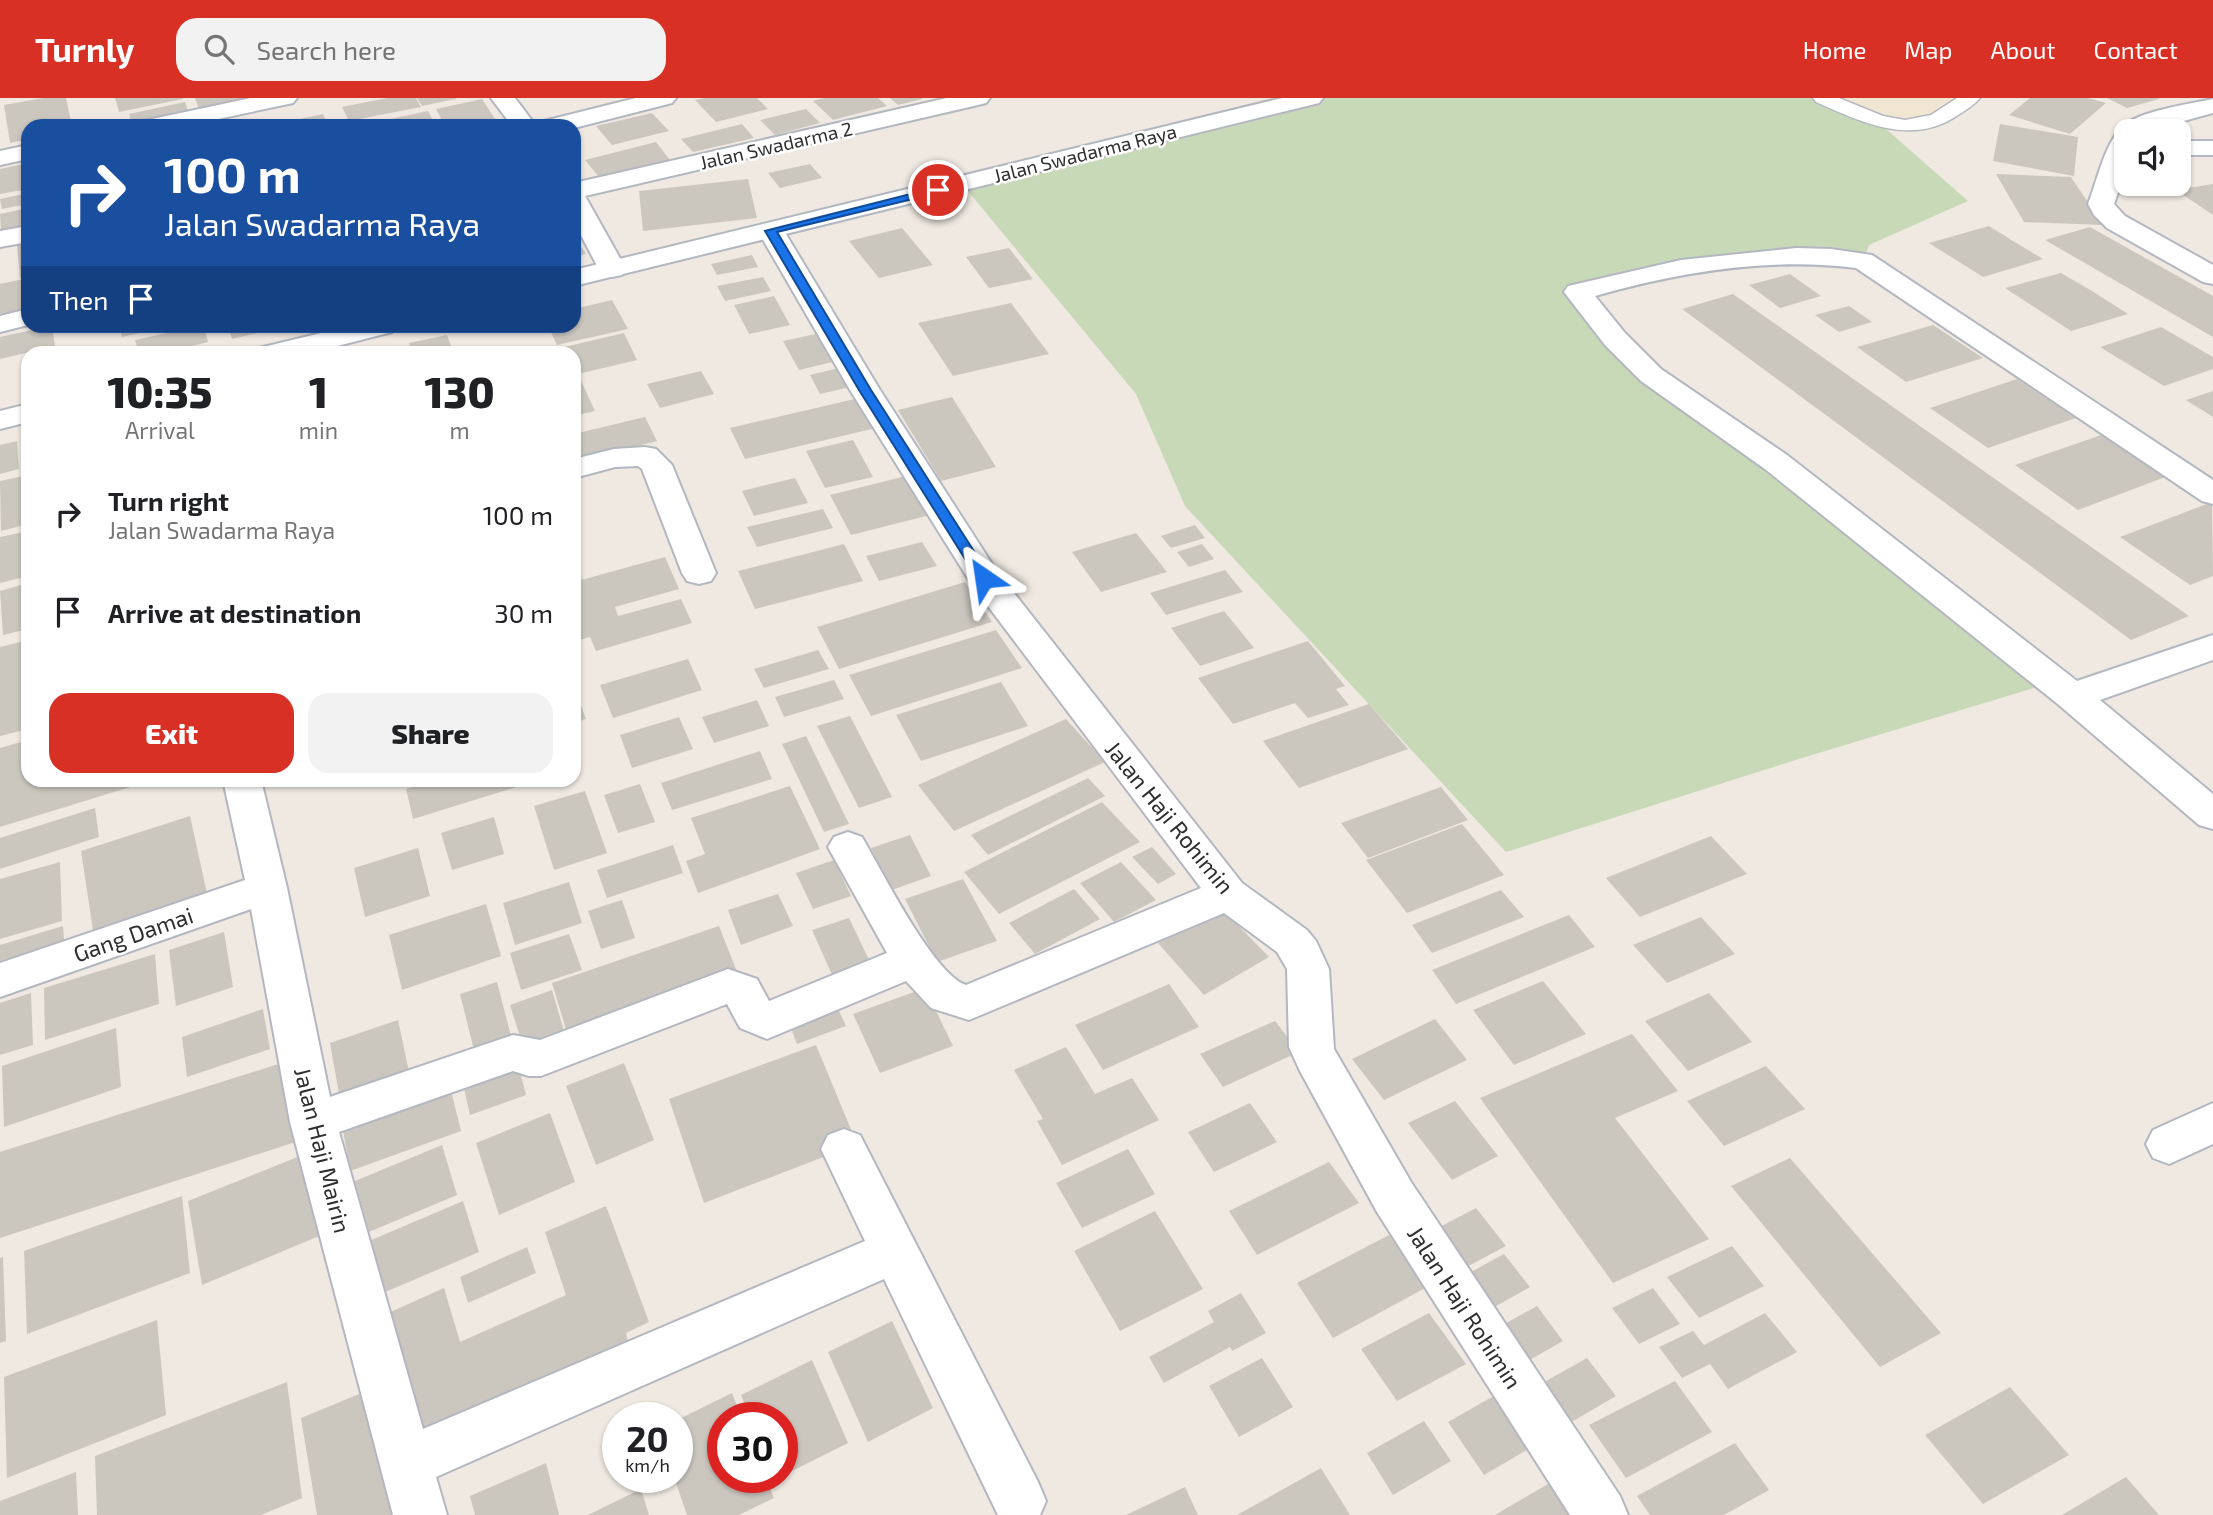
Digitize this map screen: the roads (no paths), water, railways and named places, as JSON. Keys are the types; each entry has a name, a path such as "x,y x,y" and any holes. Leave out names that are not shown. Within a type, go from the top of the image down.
{"street":[{"path":"184,119 285,98"},
{"path":"503,98 519,119"},
{"path":"580,119 664,98"},
{"name":"Jalan Swadarma 2","path":"581,189 978,98"},
{"name":"Jalan Swadarma Raya","path":"581,276 1311,98"},
{"path":"2159,119 2213,106"},
{"path":"2191,148 2213,148"},
{"path":"0,158 21,154"},
{"path":"2114,170 2101,204 2103,210 2116,222 2213,276"},
{"path":"581,211 612,269"},
{"name":"Jalan Haji Rohimin","path":"771,231 865,390 984,578 1228,894 1292,941 1301,953 1308,969 1311,1047 1316,1058 1394,1197 1601,1515"},
{"path":"0,240 21,236"},
{"path":"2213,494 1863,261 1837,256 1732,262 1631,276 1578,292 1615,339 1651,375 1776,462 2072,696 2213,815"},
{"path":"0,324 21,319"},
{"path":"301,346 354,333"},
{"path":"0,420 21,415"},
{"path":"581,467 614,458 645,456 656,465 699,573"},
{"path":"2072,696 2213,647"},
{"name":"Jalan Haji Mairin","path":"244,787 267,888 313,1122 420,1515"},
{"path":"848,847 915,959 945,996 969,1003 1228,894"},
{"name":"Gang Damai","path":"0,980 267,888"},
{"path":"313,1122 513,1054 541,1058 728,986 742,991 755,1016 767,1021 915,959"},
{"path":"2169,1144 2213,1122"},
{"path":"844,1149 1019,1502"},
{"path":"406,1463 894,1251"}],"lane":[{"path":"1823,98 1879,123 1912,126 1934,121 1970,98"}]}
